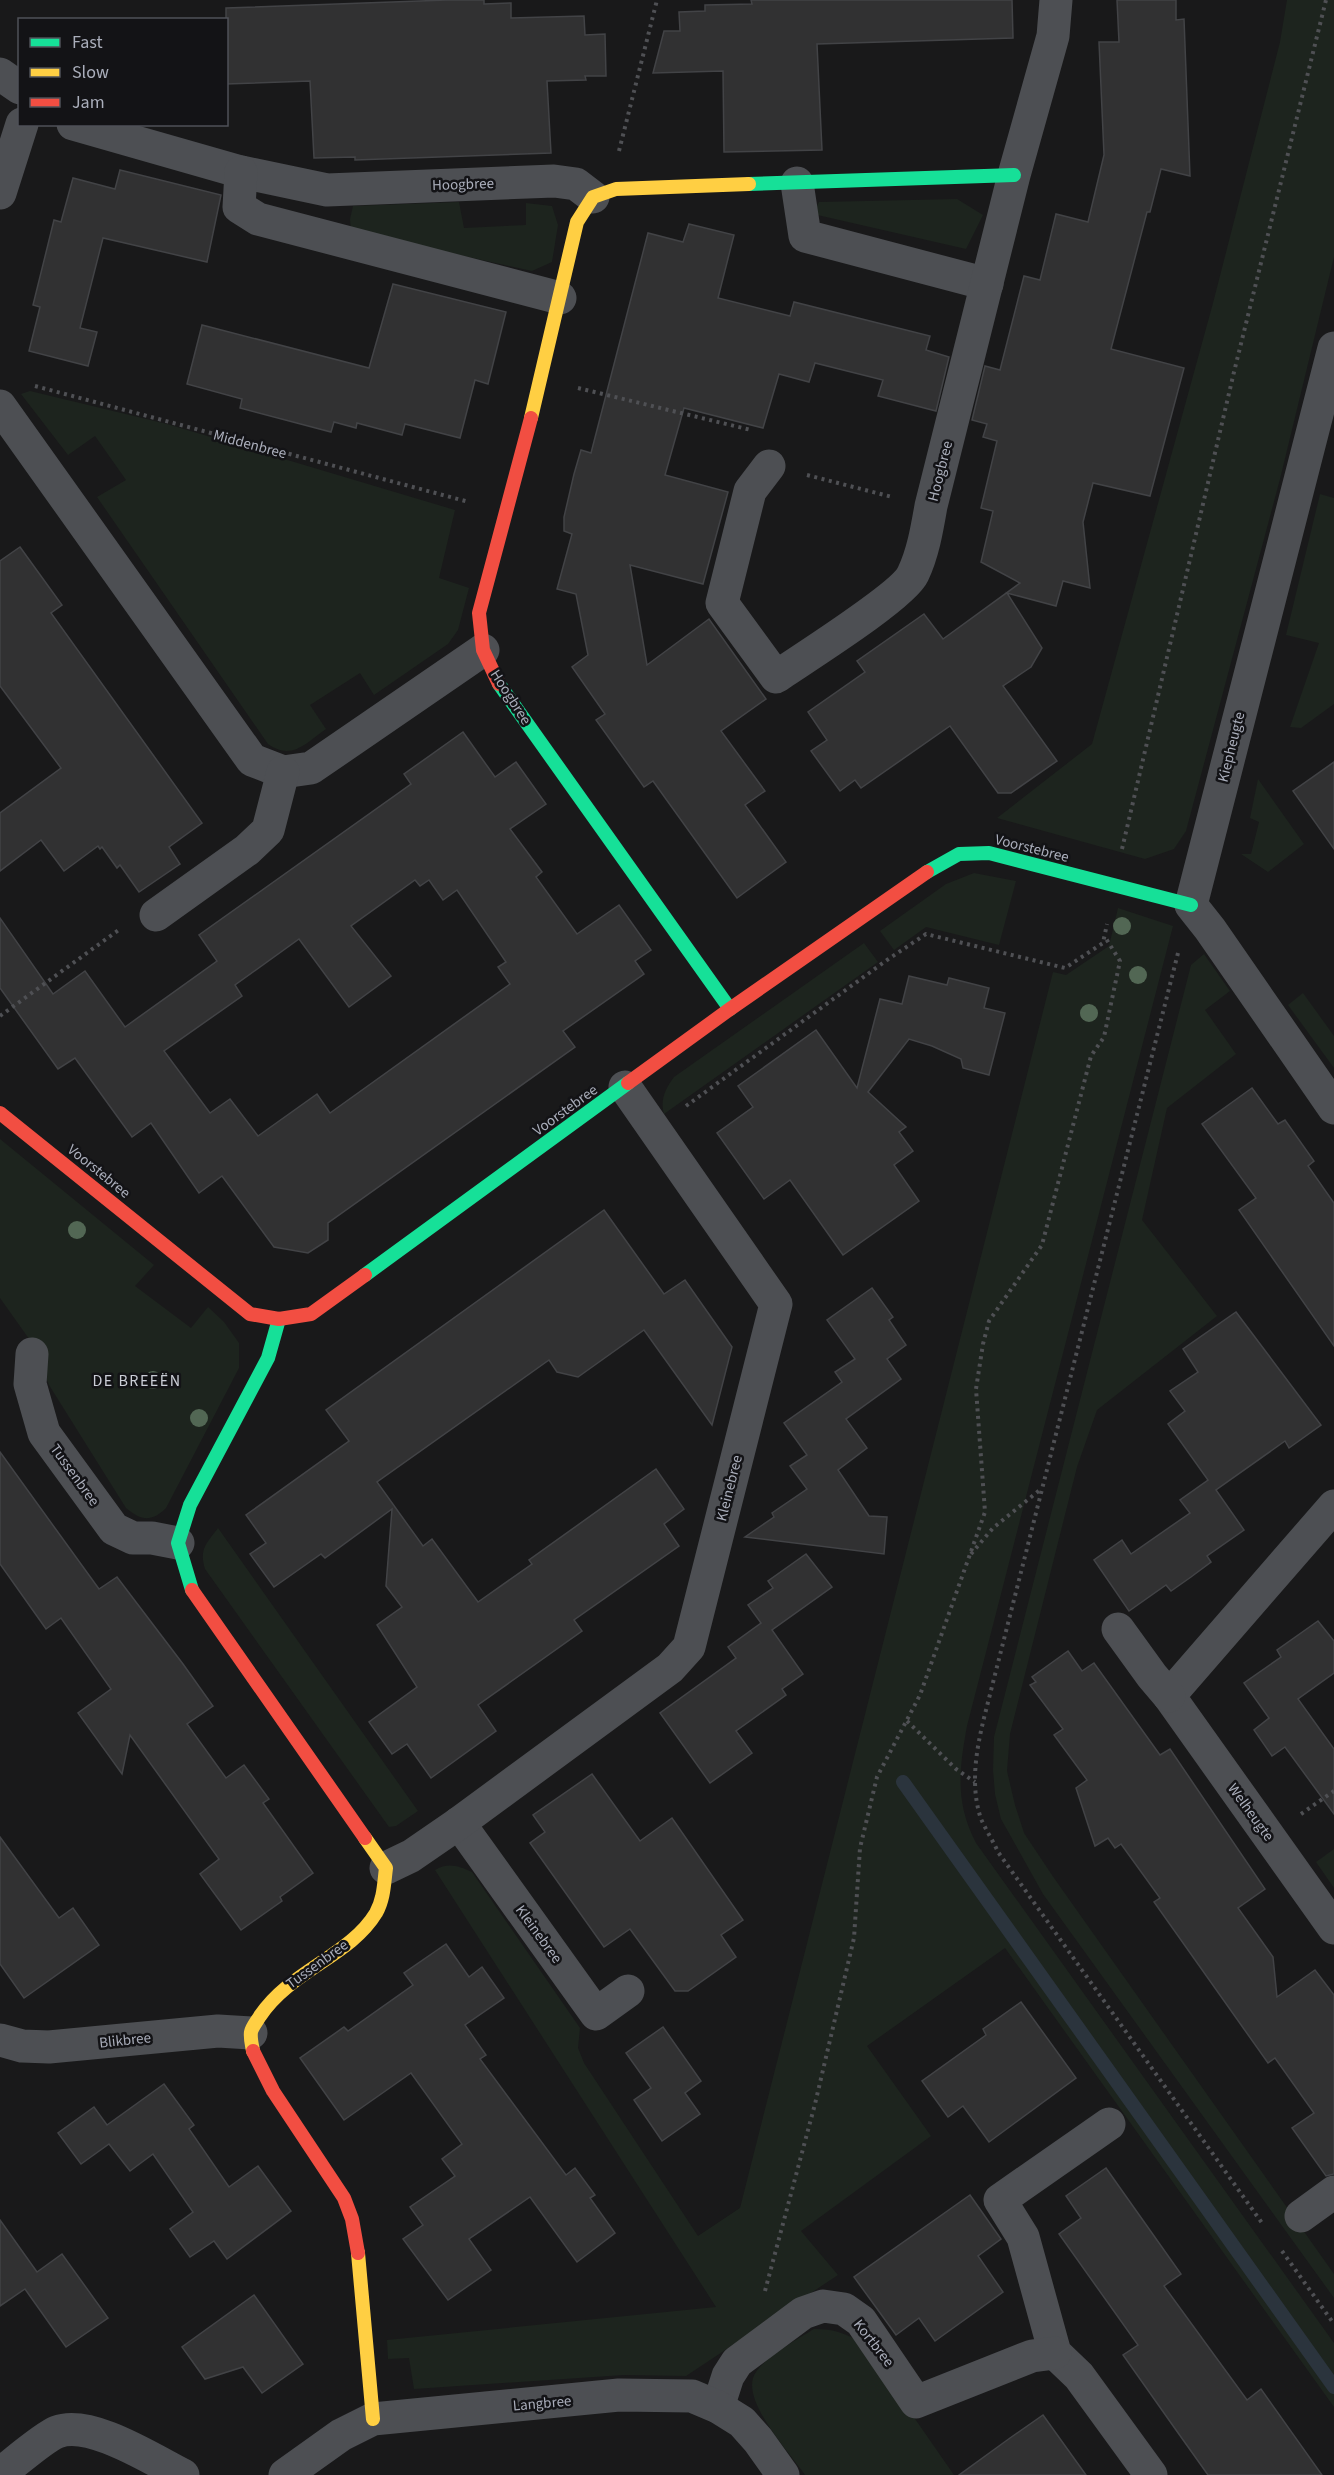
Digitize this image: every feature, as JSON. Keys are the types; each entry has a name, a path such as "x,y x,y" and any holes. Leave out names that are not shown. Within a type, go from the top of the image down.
{"street":[{"name":"Hoogbree","path":"769,466 750,491 722,603 776,677 893,595 912,576 925,538 1014,175 1053,36 1056,0"},
{"path":"0,74 18,87"},
{"path":"0,193 21,126"},
{"name":"Hoogbree","path":"80,126 241,172 327,190 554,181 576,184 605,193 577,222 541,379 504,511 479,613 483,650 498,682 730,1009"},
{"path":"241,172 239,207 258,219 560,298"},
{"path":"605,193 1014,175"},
{"path":"797,183 805,236 987,284"},
{"path":"320,235 327,190"},
{"name":"Kiepheugte","path":"1191,905 1334,348"},
{"path":"0,406 252,760 283,772 311,768 483,650"},
{"path":"156,915 247,850 268,830 283,772"},
{"name":"Voorstebree","path":"0,1113 250,1314 279,1319 311,1314 730,1009 927,872 959,854 989,853 1191,905"},
{"path":"1191,905 1334,1108"},
{"name":"Kleinebree","path":"387,1868 411,1856 459,1823 670,1668 689,1647 776,1304 625,1087"},
{"path":"279,1319 268,1358 190,1505 178,1543 189,1586 387,1868"},
{"name":"Tussenbree","path":"32,1354 30,1384 44,1433 114,1529 134,1538 152,1538 178,1543"},
{"path":"1169,1696 1334,1506"},
{"name":"Welheugte","path":"1118,1629 1169,1696 1334,1928"},
{"name":"Kleinebree","path":"459,1823 596,2014 628,1991"},
{"name":"Tussenbree","path":"251,2033 263,2010 287,1983 358,1934 376,1915 383,1893 387,1868"},
{"name":"Blikbree","path":"0,2040 22,2046 49,2047 218,2031 251,2033"},
{"path":"251,2033 253,2052 262,2076 329,2171 346,2201 356,2241 373,2419"},
{"path":"1109,2124 1000,2200 1023,2237 1055,2353 1079,2376 1151,2475"},
{"path":"1301,2216 1334,2192"},
{"name":"Kortbree","path":"718,2407 728,2376 737,2362 803,2313 823,2306 844,2309 861,2321 916,2402 1032,2356 1055,2353"},
{"name":"Langbree","path":"285,2475 340,2435 373,2419 619,2396 692,2396 718,2407 742,2422 783,2475"},
{"path":"0,2474 57,2432 85,2430 112,2438 183,2475"}],"path":[{"path":"605,193 613,173 657,0"},
{"path":"654,1129 926,934 1065,968 1102,943 1237,360 1326,0"},
{"name":"Middenbree","path":"29,384 504,511"},
{"path":"0,1016 134,918 156,915"},
{"path":"765,2341 760,2324 765,2290 815,2104 854,1938 860,1848 877,1777 920,1695 985,1512 976,1389 983,1344 989,1321 1042,1245 1091,1056 1104,1037 1120,961 1105,936"},
{"path":"968,1557 993,1528 1041,1489"},
{"path":"907,1721 956,1769 975,1782"}],"shaded area":[{"path":"1287,0 1334,0 1334,257 1280,479 1186,831 1174,849 1145,859 997,818 1092,744 1213,303 1280,42"},
{"path":"957,199 983,215 966,249 813,214 819,202"},
{"path":"459,202 464,228 526,225 526,203 552,206 558,225 552,262 532,271 351,231 350,219 353,206"},
{"path":"30,391 167,424 455,510 439,578 469,588 458,630 448,644 374,695 360,673 310,705 326,729 299,748 284,751 268,744 97,497 126,480 95,436 68,455 21,394"},
{"path":"1320,494 1334,498 1334,704 1301,728 1290,727 1319,643 1286,635"},
{"path":"1258,779 1304,844 1268,872 1241,854 1251,854 1259,822 1250,818"},
{"path":"974,873 1016,881 999,945 926,927 894,950 880,931 946,884"},
{"path":"1118,908 1173,926 967,1726 962,1757 962,1800 969,1828 976,1843 1334,2343 1334,2407 1005,1948 867,2046 931,2136 801,2231 838,2275 686,2376 624,2375 414,2389 409,2358 388,2359 387,2340 716,2307 435,1870 444,1866 454,1866 472,1872 580,2028 578,2048 584,2063 698,2236 740,2208 1053,972 1066,975 1109,946"},
{"path":"864,943 878,962 664,1114 664,1095 674,1077"},
{"path":"1204,954 1230,991 1205,1010 1236,1054 1167,1108 1142,1220 1217,1316 1097,1410 1077,1467 1010,1734 1007,1771 1024,1833 1334,2274 1334,2298 1043,1894 1001,1819 995,1794 994,1737 1191,965"},
{"path":"1303,993 1334,1036 1334,1068 1288,1005"},
{"path":"0,1139 154,1265 135,1286 191,1328 208,1307 224,1322 239,1343 239,1368 166,1508 156,1516 142,1517 126,1508 49,1385 32,1343 0,1298"},
{"path":"218,1528 418,1811 396,1826 389,1827 205,1569 203,1551"},
{"path":"1334,1849 1334,1888 1316,1862"},
{"path":"814,2329 840,2332 863,2344 954,2475 805,2475 770,2428 762,2415 752,2389 756,2371 763,2364"}],"building":[{"path":"484,0 484,4 511,3 511,18 584,16 585,35 605,34 606,76 585,76 586,80 547,81 551,153 355,160 355,157 314,158 310,81 228,84 226,8"},
{"path":"751,0 1012,0 1013,38 817,44 822,150 724,152 723,71 653,73 664,31 680,31 679,12 705,11 705,5 752,4"},
{"path":"1117,0 1176,0 1176,20 1184,19 1190,176 1161,169 1150,212 1147,212 1111,349 1184,368 1150,496 1093,483 1083,522 1090,588 1063,581 1056,606 1007,593 1042,648 1031,667 1003,686 1057,761 1011,793 998,793 950,726 861,788 855,780 840,791 811,751 827,740 808,712 865,672 857,661 924,614 943,639 1020,583 981,562 993,511 981,508 997,441 983,437 987,424 972,420 985,366 1000,370 1024,276 1040,280 1056,214 1088,222 1104,155 1099,42 1119,42"},
{"path":"120,170 221,195 207,262 103,238 80,328 97,332 88,366 29,351 40,307 33,305 54,220 61,222 73,178 115,189"},
{"path":"689,224 734,235 718,298 790,316 794,302 930,336 926,350 949,357 936,411 878,396 883,380 815,363 809,382 779,374 763,428 684,408 665,475 728,492 703,584 630,565 647,665 709,619 766,699 721,731 765,791 745,805 786,862 737,898 653,781 644,787 596,720 605,714 572,667 588,655 576,594 557,589 572,534 564,531 564,517 574,474 581,450 591,453 648,233 683,242"},
{"path":"393,284 506,312 488,384 475,380 460,438 405,424 402,435 357,423 356,428 334,422 331,432 240,408 242,399 187,384 202,325 369,368"},
{"path":"20,547 62,605 51,613 202,823 169,847 180,864 139,892 120,865 117,868 102,847 100,849 98,846 64,871 41,840 0,871 0,813 61,768 0,686 0,561"},
{"path":"463,732 495,777 516,762 546,804 510,829 542,872 536,877 577,934 619,905 651,950 635,961 644,974 563,1031 575,1047 328,1223 328,1240 308,1253 274,1247 222,1176 199,1193 151,1123 132,1137 75,1058 58,1069 0,988 0,918 53,994 85,971 125,1027 217,961 199,935 411,784 404,774","holes":["415,880 420,886 429,880 443,900 457,890 506,962 498,967 510,984 330,1113 317,1094 258,1136 230,1099 210,1113 164,1051 242,996 235,985 299,939 349,1007 391,976 351,926"]},
{"path":"1334,762 1334,849 1293,791"},
{"path":"909,976 947,985 949,978 989,988 984,1008 1005,1013 989,1075 963,1068 961,1059 909,1039 868,1092 906,1127 899,1132 913,1151 894,1165 919,1201 843,1255 790,1180 764,1199 717,1133 753,1107 738,1086 816,1030 857,1088 880,999 902,1004"},
{"path":"1252,1088 1278,1124 1285,1120 1314,1161 1308,1166 1334,1203 1334,1346 1239,1210 1256,1198 1202,1124"},
{"path":"604,1210 664,1294 685,1280 732,1347 712,1425 644,1330 578,1377 557,1372 549,1360 377,1482 423,1546 432,1539 478,1602 532,1564 529,1560 656,1469 684,1509 664,1524 679,1546 574,1620 582,1631 478,1705 496,1731 431,1778 407,1744 392,1754 369,1722 417,1687 377,1625 402,1607 386,1586 392,1509 325,1558 321,1554 274,1587 250,1554 266,1543 246,1515 349,1441 326,1410"},
{"path":"872,1288 893,1317 889,1320 906,1345 887,1359 901,1379 846,1419 867,1448 838,1470 869,1516 887,1517 884,1554 745,1537 774,1517 772,1513 807,1489 790,1466 807,1455 784,1423 842,1382 835,1372 855,1359 827,1320"},
{"path":"1236,1312 1321,1425 1289,1448 1285,1441 1216,1490 1244,1530 1207,1556 1211,1562 1191,1577 1171,1591 1166,1585 1129,1611 1094,1560 1122,1540 1131,1554 1190,1513 1180,1500 1208,1480 1168,1424 1185,1411 1170,1391 1198,1372 1183,1349"},
{"path":"0,1452 99,1589 117,1577 183,1664 213,1706 187,1724 226,1778 244,1765 269,1799 263,1803 313,1873 280,1897 282,1901 241,1930 200,1874 219,1859 130,1735 122,1774 78,1713 111,1689 61,1618 46,1629 0,1564"},
{"path":"806,1554 832,1587 772,1630 803,1674 782,1689 786,1695 736,1731 752,1753 710,1783 660,1713 736,1658 728,1647 761,1623 748,1605 773,1588 768,1581"},
{"path":"1318,1621 1334,1641 1334,1673 1298,1699 1334,1749 1334,1814 1285,1747 1272,1756 1254,1730 1269,1718 1244,1683 1281,1657 1277,1650"},
{"path":"1068,1651 1082,1671 1094,1663 1160,1755 1170,1749 1265,1889 1238,1908 1273,1957 1277,1997 1315,1970 1334,1995 1334,2174 1326,2176 1292,2128 1314,2113 1275,2058 1268,2063 1154,1902 1160,1898 1121,1844 1115,1848 1108,1838 1095,1846 1076,1788 1087,1780 1054,1735 1063,1729 1030,1685 1036,1682 1032,1677"},
{"path":"592,1774 640,1841 672,1818 743,1920 721,1935 736,1957 688,1991 675,1991 630,1929 604,1947 530,1843 545,1832 533,1815"},
{"path":"0,1837 59,1918 73,1908 99,1945 24,1998 0,1964"},
{"path":"446,1944 469,1977 482,1967 504,1998 465,2025 486,2055 480,2059 566,2175 575,2168 595,2195 590,2198 615,2233 577,2262 530,2197 469,2239 491,2270 448,2300 403,2239 423,2225 410,2207 455,2176 442,2159 462,2144 411,2073 344,2120 300,2058 344,2027 348,2031 413,1985 404,1973"},
{"path":"1021,2002 1076,2078 989,2142 963,2106 948,2117 922,2081 986,2035 983,2029"},
{"path":"663,2027 701,2081 685,2093 700,2114 662,2141 634,2100 651,2088 626,2053"},
{"path":"164,2084 194,2125 189,2129 229,2187 258,2166 291,2211 227,2259 214,2241 190,2257 170,2229 193,2212 153,2154 130,2171 109,2144 81,2164 58,2133 94,2107 107,2125"},
{"path":"1106,2168 1181,2274 1164,2286 1247,2400 1261,2389 1322,2475 1208,2475 1123,2355 1138,2345 1059,2234 1081,2218 1066,2196"},
{"path":"970,2195 1001,2239 978,2256 1003,2292 935,2341 919,2318 896,2335 854,2277"},
{"path":"0,2220 37,2272 62,2254 108,2318 66,2347 25,2289 0,2306"},
{"path":"254,2295 303,2364 262,2393 243,2367 205,2379 182,2347"},
{"path":"1043,2415 1086,2475 959,2475 1010,2438"}],"waterway":[{"path":"903,1782 1334,2387"}],"traffic: fast":[{"path":"749,184 1014,175"},
{"path":"499,684 730,1009"},
{"path":"927,872 959,854 989,853 1191,905"},
{"path":"365,1275 628,1083"},
{"path":"192,1590 178,1543 190,1505 268,1358 279,1319"}],"traffic: slow":[{"path":"531,418 577,222 593,197 616,189 749,184"},
{"path":"253,2051 252,2030 273,2000 303,1975 351,1941 365,1928 379,1908 386,1868 365,1838"},
{"path":"358,2253 373,2419"}],"traffic: jam":[{"path":"499,684 483,650 479,613 531,418"},
{"path":"628,1083 927,872"},
{"path":"0,1113 250,1314 279,1319 311,1314 365,1275"},
{"path":"192,1590 365,1838"},
{"path":"253,2051 273,2091 344,2198 352,2219 358,2253"}],"district":[{"name":"DE BREEËN","path":"137,1380"}]}
